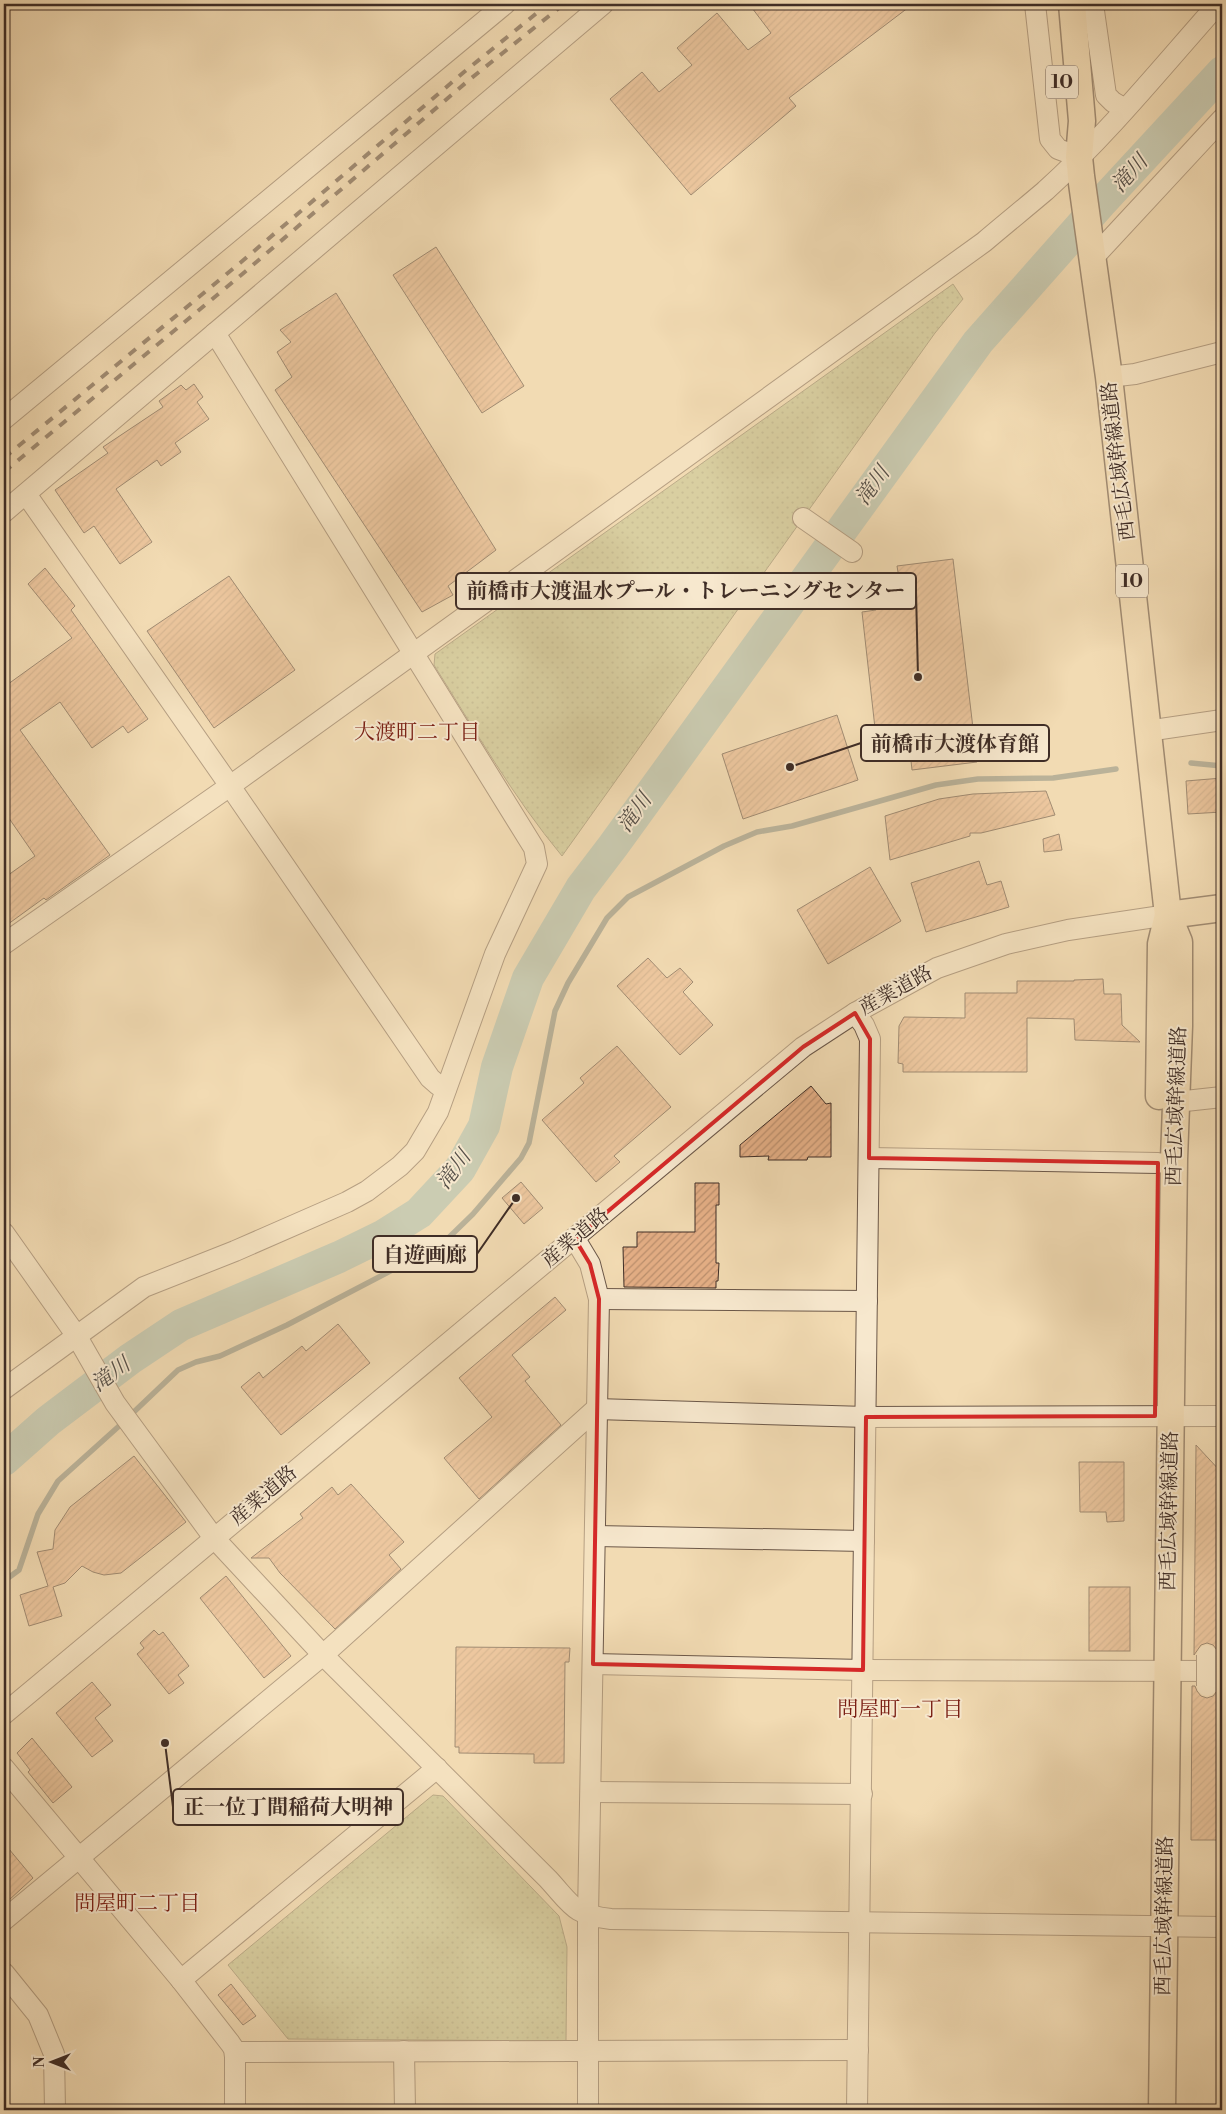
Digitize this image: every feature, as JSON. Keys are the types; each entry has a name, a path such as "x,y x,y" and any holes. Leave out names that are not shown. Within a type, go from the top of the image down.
{"main road":[{"name":"西毛広域幹線道路","path":"1054,4 1065,122 1080,166"},
{"name":"西毛広域幹線道路","path":"1072,4 1082,121 1080,166 1109,377 1168,915 1179,942 1179,1026 1163,1416 1157,1927 1148,2110"},
{"name":"産業道路","path":"1168,915 1222,908"},
{"name":"西毛広域幹線道路","path":"1163,1416 1158,1163 1161,944 1168,915"},
{"name":"西毛広域幹線道路","path":"1157,1927 1162,2110"}],"street":[{"path":"4,419 505,4"},
{"path":"4,512 603,4"},
{"path":"1035,4 1050,139 1058,149 1080,166"},
{"path":"1093,4 1106,95 1125,109"},
{"path":"4,944 230,786 984,242 1045,190 1080,166 1125,109 1218,4"},
{"path":"1092,253 1222,119"},
{"path":"4,1389 80,1342 86,1330 144,1287 235,1251 347,1202 368,1191 400,1166 415,1151 438,1112 495,954 537,864 534,848 215,333"},
{"path":"1109,377 1135,374 1222,352"},
{"path":"26,494 230,786 430,1078 446,1089"},
{"path":"803,518 852,552"},
{"path":"1147,731 1222,720"},
{"name":"産業道路","path":"4,1714 803,1047 855,1013 937,968 1006,944 1068,930 1168,915"},
{"path":"855,1013 864,1025 870,1039 861,1923 857,2110"},
{"path":"1176,1102 1222,1097"},
{"path":"869,1158 1158,1163"},
{"path":"4,1233 80,1342 115,1402 214,1538 323,1655 548,1879 575,1910 588,1916 611,1919 1222,1927"},
{"path":"575,1239 590,1264 599,1299 592,1792 588,1916 588,2110"},
{"path":"599,1299 866,1301"},
{"path":"4,1920 323,1655 596,1409 866,1417 1222,1416"},
{"path":"596,1536 864,1541"},
{"path":"1207,1655 1207,1686"},
{"path":"593,1664 863,1670 1222,1671"},
{"path":"4,1768 181,1980 236,2052 858,2050"},
{"path":"181,1980 437,1768"},
{"path":"592,1792 862,1794"},
{"path":"4,1973 38,2015 54,2054 55,2110"},
{"path":"234,2049 235,2110"},
{"path":"404,2051 405,2110"}],"highlighted area":[{"path":"855,1013 870,1039 869,1158 1158,1163 1155,1416 866,1417 863,1670 593,1664 599,1299 590,1264 575,1239 803,1047"}],"green space":[{"path":"953,284 963,299 935,333 562,856 511,787 434,665 435,654"},
{"path":"433,1795 443,1796 559,1916 567,1947 566,2041 288,2039 228,1965"}],"building":[{"path":"749,4 913,4 789,98 796,106 691,195 610,99 642,72 659,92 692,65 677,48 717,13 748,50 771,33"},
{"path":"436,247 524,386 482,413 393,275"},
{"path":"336,293 496,550 448,586 453,595 422,612 275,390 292,377 277,352 291,342 280,330"},
{"path":"194,384 203,397 197,402 209,419 175,443 181,452 161,466 157,460 116,489 152,542 120,564 94,526 84,533 55,490 108,453 103,447 163,407 159,401 181,385 186,390"},
{"path":"953,559 977,762 912,770 909,742 877,746 862,612 876,610 875,596 887,594 885,580 899,578 897,566"},
{"path":"45,568 75,606 71,610 148,719 128,733 123,726 92,748 60,702 20,730 110,855 46,900 44,898 4,927 4,878 35,856 4,811 4,687 72,638 28,584"},
{"path":"229,576 295,670 214,728 147,631"},
{"path":"837,715 858,780 743,819 722,754"},
{"path":"1222,778 1222,812 1188,814 1186,781"},
{"path":"1046,791 1055,815 981,833 970,833 970,836 890,860 885,816 939,799 973,794"},
{"path":"1059,834 1062,850 1044,852 1043,839"},
{"path":"979,861 987,885 1001,881 1009,907 926,932 911,883"},
{"path":"870,867 901,921 828,964 797,910"},
{"path":"648,958 667,978 680,968 693,982 683,992 713,1025 680,1055 617,986"},
{"path":"1103,979 1104,994 1121,994 1122,1025 1140,1042 1075,1040 1074,1019 1027,1018 1027,1072 903,1072 903,1064 898,1063 899,1026 904,1017 965,1018 965,993 1017,993 1017,981"},
{"path":"617,1046 671,1107 614,1156 620,1162 596,1182 542,1120 584,1083 580,1078"},
{"path":"811,1086 826,1104 831,1103 831,1157 808,1157 807,1160 768,1160 769,1156 740,1157 740,1145"},
{"path":"521,1182 543,1208 524,1224 502,1198"},
{"path":"695,1183 719,1183 719,1205 716,1205 716,1263 719,1263 716,1288 624,1287 623,1247 637,1247 637,1232 695,1232"},
{"path":"555,1297 566,1310 512,1355 530,1377 525,1381 561,1425 479,1499 444,1458 492,1417 459,1378"},
{"path":"338,1324 370,1363 281,1435 241,1387 259,1372 263,1378 302,1346 306,1351"},
{"path":"1196,1445 1222,1473 1222,1655 1219,1655 1213,1645 1207,1643 1201,1645 1194,1655"},
{"path":"134,1456 186,1522 121,1573 104,1575 82,1566 65,1583 53,1587 62,1616 29,1626 20,1595 48,1586 37,1552 53,1549 55,1530 70,1507"},
{"path":"1079,1462 1124,1462 1124,1521 1107,1522 1106,1512 1080,1512"},
{"path":"351,1484 404,1542 389,1555 401,1569 335,1629 280,1573 269,1558 251,1558 303,1518 300,1514 332,1487 338,1495"},
{"path":"226,1576 291,1656 264,1678 200,1598"},
{"path":"1089,1587 1130,1587 1130,1651 1089,1651"},
{"path":"154,1630 159,1635 163,1632 189,1666 178,1675 184,1683 169,1694 137,1654 144,1648 140,1643"},
{"path":"456,1647 570,1648 569,1662 565,1662 564,1763 534,1763 534,1754 459,1753 459,1747 455,1747"},
{"path":"92,1682 111,1705 95,1718 113,1741 92,1757 56,1713"},
{"path":"1192,1686 1195,1686 1201,1696 1207,1698 1213,1696 1219,1686 1222,1686 1222,1840 1191,1840"},
{"path":"32,1738 72,1787 53,1803 28,1772 30,1770 17,1753"},
{"path":"4,1843 33,1878 9,1900 4,1894"},
{"path":"231,1984 256,2016 243,2025 218,1995"}],"waterway":[{"name":"滝川","path":"4,1460 48,1421 130,1359 181,1325 339,1257 384,1235 419,1213 460,1169 484,1126 497,1067 528,978 581,888 978,342 1101,203 1222,72"},
{"path":"1191,763 1222,766"},
{"path":"4,1581 19,1570 38,1514 58,1481 178,1370 196,1362 220,1356 287,1325 400,1266 437,1249 473,1214 521,1158 529,1143 555,1011 568,983 607,918 628,897 724,846 757,832 792,826 936,785 978,779 1053,778 1116,769"}],"railway":[{"path":"4,458 240,263 464,72 548,4"},
{"path":"4,472 240,276 469,80 564,4"}],"place":[{"name":"前橋市大渡温水プール・トレーニングセンター","path":"918,677"},
{"name":"前橋市大渡体育館","path":"790,767"},
{"name":"自遊画廊","path":"516,1198"},
{"name":"正一位丁間稲荷大明神","path":"165,1743"}],"district":[{"name":"大渡町二丁目","path":"417,733"},
{"name":"問屋町一丁目","path":"900,1710"},
{"name":"問屋町二丁目","path":"137,1904"}]}
